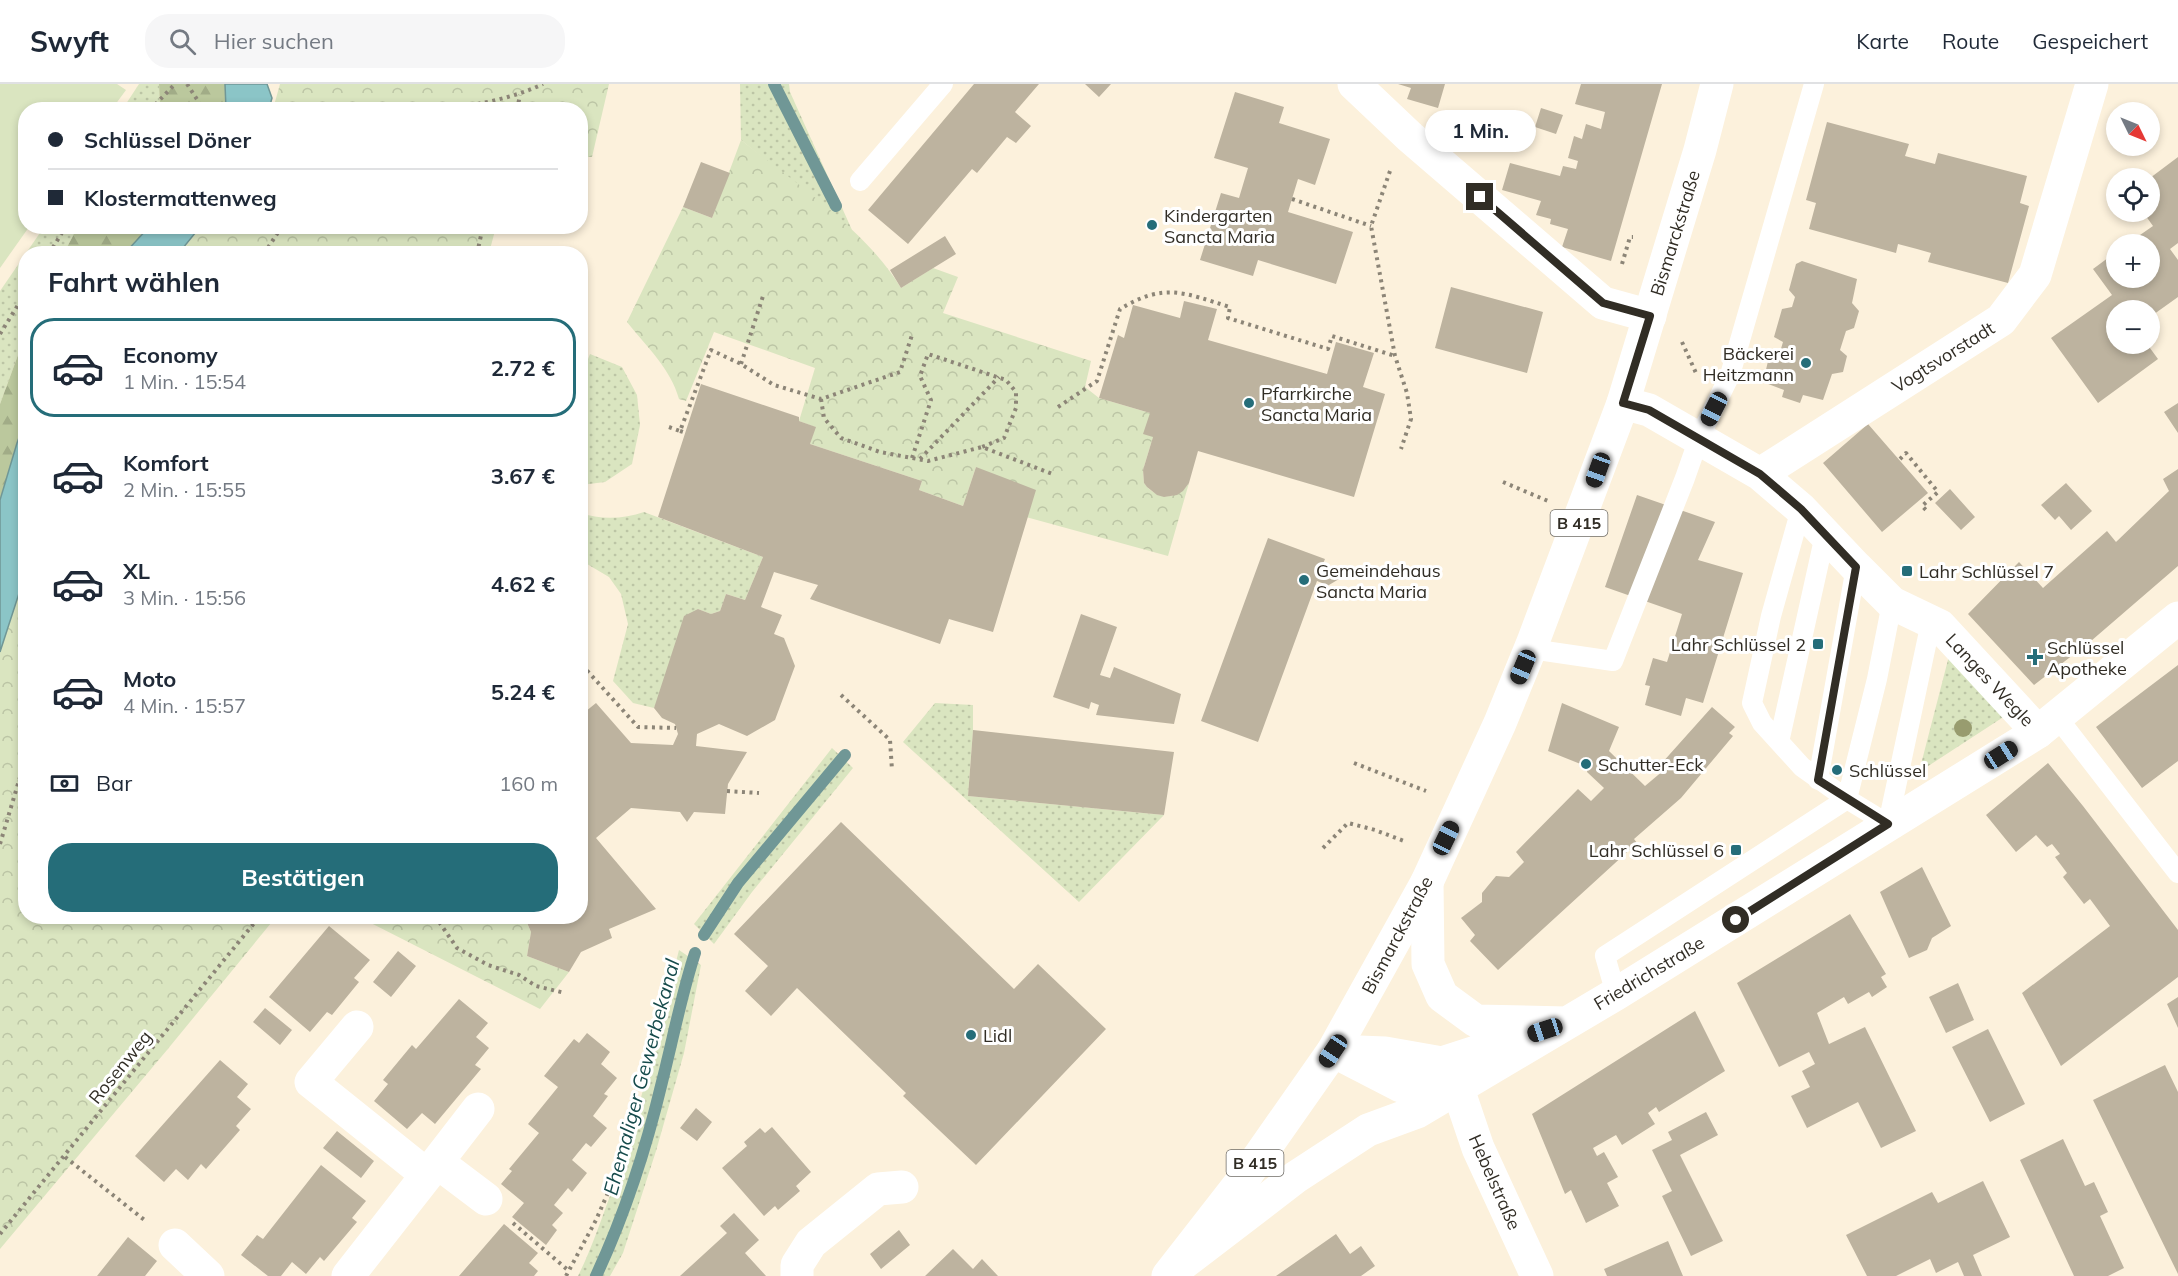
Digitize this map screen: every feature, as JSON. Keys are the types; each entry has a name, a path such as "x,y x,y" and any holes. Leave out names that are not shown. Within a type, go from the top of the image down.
{"street":[{"path":"1353,84 1410,137 1603,303 1650,316"},
{"name":"Bismarckstraße","path":"1170,1274 1242,1181 1333,1051 1432,868 1500,723 1531,649 1623,403 1700,150 1717,84"},
{"name":"Vogtsvorstadt","path":"1760,474 2001,320 2035,275 2092,84"},
{"name":"Langes Wegle","path":"1623,403 1649,410 1760,474 1801,509 1892,603 1940,626 2047,724"},
{"name":"Friedrichstraße","path":"1170,1274 1296,1177 1368,1130 1417,1112 1457,1086 1616,994 2047,724 2178,618"},
{"path":"1432,868 1428,964 1442,996 1476,1021 1566,1023"},
{"name":"Friedrichstraße","path":"1333,1051 1386,1053 1442,1063 1566,1023"},
{"path":"357,1027 311,1082 432,1168 486,1199"},
{"name":"Friedrichstraße","path":"1333,1051 1401,1086 1429,1092 1457,1086"},
{"name":"Hebelstraße","path":"1457,1086 1478,1148 1537,1276"},
{"path":"348,1276 478,1109"},
{"path":"797,1276 797,1265 811,1243 878,1189 902,1187"},
{"path":"175,1245 208,1276"}],"lane":[{"path":"860,181 943,84"},
{"path":"1531,649 1613,661 1686,478 1699,438 1730,375 1814,84"},
{"path":"1801,509 1771,616 1752,703 1762,723 1802,767 1847,800 1888,824 1930,622"},
{"path":"1779,742 1825,535"},
{"path":"1818,780 1856,567"},
{"path":"1616,994 1605,956 1847,800 1877,679 1892,603"},
{"path":"2047,724 2178,873"}],"path":[{"path":"158,102 175,84"},
{"path":"187,84 199,102"},
{"path":"479,102 520,95 543,84"},
{"path":"519,102 520,95"},
{"path":"1401,449 1411,419 1407,393 1395,356 1371,226 1396,153 1410,137"},
{"path":"1292,199 1371,226"},
{"path":"741,364 764,292"},
{"path":"1058,407 1097,381 1120,309 1136,299 1159,293 1180,292 1230,307 1228,318 1328,349 1332,336 1395,356"},
{"path":"0,334 18,305"},
{"path":"680,431 711,351 741,364 774,385 822,399 900,372 912,334"},
{"path":"822,399 824,418 841,438 880,452 920,460 928,461 982,447 1004,438 1016,408 1016,393 1006,380 928,354 920,376 931,400 912,458"},
{"path":"920,460 999,377"},
{"path":"669,427 686,433"},
{"path":"982,447 1055,475"},
{"path":"1899,459 1906,453 1938,492 1922,506 1926,510"},
{"path":"1503,482 1581,515"},
{"path":"588,671 639,727 676,729"},
{"path":"841,695 890,740 892,770"},
{"path":"1354,763 1462,805"},
{"path":"0,844 18,784"},
{"path":"727,791 759,793"},
{"path":"1323,848 1348,823 1375,830 1432,868"},
{"name":"Rosenweg","path":"0,1234 254,924"},
{"path":"440,924 457,948 488,965 519,975 536,986 565,993"},
{"path":"566,1276 596,1220 614,1179 637,1082"},
{"path":"65,1157 175,1245"},
{"path":"486,1199 568,1271"}],"green space":[{"path":"0,84 117,84 126,90 117,102 18,102 18,234 24,234 0,268"},
{"path":"139,84 159,84 160,102 127,102"},
{"path":"159,84 225,84 226,102 160,102"},
{"path":"280,84 609,84 592,157 588,157 588,102 275,102"},
{"path":"740,84 789,84 790,92 852,230 741,140"},
{"path":"741,140 806,190 849,227 869,246 901,288 933,268 958,277 943,313 1091,361 1085,387 1099,398 1150,413 1153,437 1143,470 1144,483 1154,493 1166,496 1179,493 1189,483 1168,556 1026,517 976,467 963,506 919,490 922,481 810,444 815,427 799,421 815,368 714,332 686,401 679,399 664,368 627,322 683,207 712,218"},
{"path":"39,234 74,234 68,246 31,246"},
{"path":"74,234 143,234 131,246 68,246"},
{"path":"195,234 494,234 491,246 186,246"},
{"path":"18,265 18,355 0,404 0,291"},
{"path":"590,354 622,367 637,395 640,425 632,464 605,482 588,484 588,359"},
{"path":"18,355 18,440 0,500 0,404"},
{"path":"644,512 763,557 745,600 726,594 720,611 711,614 698,609 654,708 633,703 613,681 628,624 621,594 609,577 588,565 588,515 612,518"},
{"path":"18,597 18,924 270,924 0,1249 0,652"},
{"path":"1949,656 2005,716 1919,772"},
{"path":"935,703 973,705 968,796 1164,815 1079,902 903,742"},
{"path":"832,748 853,768 752,892 714,944 694,924"},
{"path":"373,924 527,924 531,932 527,956 569,972 540,1009"},
{"path":"679,950 701,965 684,1053 656,1151 623,1253 610,1276 578,1276 599,1226 630,1135"}],"water":[{"path":"225,84 267,84 272,98 271,102 226,102"},
{"path":"143,234 194,234 185,246 131,246"},
{"path":"18,440 18,597 0,652 0,500"}],"building":[{"path":"974,84 1039,84 1015,112 1031,126 1016,143 1007,137 977,173 972,169 908,244 868,210"},
{"path":"1085,84 1111,84 1099,97"},
{"path":"1398,84 1445,84 1438,108 1407,99 1411,88"},
{"path":"1581,84 1662,84 1611,261 1562,247 1568,229 1550,224 1551,219 1536,215 1541,201 1502,190 1510,163 1560,176 1563,166 1576,169 1578,161 1568,158 1574,136 1582,139 1586,124 1601,129 1605,112 1575,104"},
{"path":"1235,92 1284,107 1279,123 1330,139 1315,185 1298,179 1288,212 1353,232 1336,284 1258,260 1253,276 1200,260 1221,193 1239,198 1248,168 1214,158"},
{"path":"1541,108 1563,115 1556,134 1535,127"},
{"path":"1827,122 1909,144 1905,156 1935,164 1938,153 2027,176 2020,203 2029,206 2008,283 1928,262 1931,253 1917,249 1898,244 1896,253 1809,229 1816,203 1806,200"},
{"path":"2178,157 2178,243 2170,249 2178,260 2178,297 2160,310 2160,300 2106,300 2106,354 2154,354 2158,359 2098,403 2051,338 2112,295 2107,288 2160,288 2160,234 2141,234 2153,226 2150,222 2160,222 2160,170"},
{"path":"701,162 730,173 712,218 683,207"},
{"path":"945,236 956,254 901,288 890,270"},
{"path":"2106,259 2106,287 2093,269"},
{"path":"1802,261 1857,279 1852,303 1859,311 1854,328 1846,331 1840,350 1847,356 1843,372 1832,374 1823,400 1803,395 1800,403 1782,397 1784,390 1763,382 1770,353 1780,352 1783,342 1774,337 1782,309 1792,307 1795,297 1789,290 1796,264"},
{"path":"1451,287 1543,312 1527,373 1435,348"},
{"name":"Pfarrkirche Sancta Maria","path":"1184,301 1217,309 1208,340 1327,374 1336,342 1374,353 1363,387 1385,394 1354,497 1198,451 1189,483 1183,491 1177,495 1164,497 1157,495 1147,487 1144,483 1143,470 1153,437 1143,434 1150,413 1099,398 1118,335 1124,338 1133,305 1180,318"},
{"path":"701,384 799,417 799,421 816,427 810,444 922,481 919,490 963,506 976,467 1036,490 993,632 949,619 940,644 810,599 818,585 774,572 761,607 782,615 774,634 784,638 795,666 775,720 747,736 719,724 697,734 696,746 747,752 728,784 725,814 694,812 687,822 680,812 631,808 596,838 656,909 609,929 612,938 581,952 569,972 527,956 531,932 528,924 588,924 588,710 596,703 631,743 673,745 678,734 675,724 662,718 654,708 684,616 698,609 711,614 720,611 726,594 745,600 763,557 658,517"},
{"path":"2178,403 2178,433 2164,412"},
{"path":"1868,424 1928,493 1882,532 1823,463"},
{"path":"2178,469 2178,566 2091,641 2034,685 1968,614 2019,562 2043,588 2107,531 2116,542 2169,491 2163,479"},
{"path":"2066,483 2092,511 2071,530 2059,516 2055,520 2041,505"},
{"path":"1950,489 1975,517 1961,530 1935,503"},
{"path":"1637,495 1715,522 1698,560 1743,573 1703,703 1686,698 1681,716 1645,705 1650,686 1645,685 1653,658 1667,662 1682,614 1605,587"},
{"path":"1268,538 1325,559 1322,566 1328,568 1332,566 1339,579 1324,588 1322,583 1317,581 1258,742 1201,721"},
{"path":"1081,614 1117,627 1100,675 1110,678 1114,667 1181,694 1174,724 1096,715 1099,705 1091,702 1089,709 1053,697"},
{"path":"2178,665 2178,761 2142,788 2096,727"},
{"path":"1562,703 1619,727 1609,751 1645,786 1664,770 1661,764 1712,707 1735,727 1729,733 1733,736 1681,798 1634,839 1637,843 1498,970 1470,941 1475,935 1461,918 1482,902 1482,893 1496,876 1509,877 1524,862 1516,852 1578,789 1591,801 1604,788 1587,772 1588,767 1548,751"},
{"path":"973,730 1174,752 1164,815 968,796"},
{"path":"2048,763 2178,930 2178,977 2061,1066 2022,993 2110,926 2090,899 2084,904 2063,877 2067,873 2055,857 2060,854 2052,844 2047,847 2036,835 2016,852 1986,815"},
{"path":"841,822 1014,989 1038,964 1106,1029 976,1165 903,1096 906,1093 797,988 771,1016 745,991 768,966 734,934"},
{"path":"1922,867 1951,926 1932,938 1927,950 1909,958 1880,892"},
{"path":"1850,914 1886,974 1881,977 1887,987 1872,997 1869,992 1848,1004 1844,997 1817,1013 1829,1044 1865,1027 1916,1131 1881,1148 1858,1102 1807,1128 1791,1096 1810,1087 1802,1071 1815,1064 1809,1052 1779,1067 1737,983"},
{"path":"329,926 370,960 354,978 359,982 332,1015 327,1012 310,1032 269,997"},
{"path":"398,951 416,966 391,997 373,982"},
{"path":"1958,983 1974,1020 1946,1033 1929,997"},
{"path":"2178,997 2178,1028 2167,1004"},
{"path":"459,999 488,1023 476,1037 489,1048 475,1065 481,1069 435,1124 422,1113 407,1129 374,1101 388,1084 383,1080 412,1045 416,1049"},
{"path":"265,1008 292,1030 280,1045 253,1022"},
{"path":"1695,1011 1725,1071 1659,1112 1656,1107 1648,1113 1655,1124 1622,1145 1616,1135 1593,1148 1597,1156 1604,1152 1618,1177 1607,1183 1619,1206 1586,1223 1571,1190 1565,1194 1532,1114"},
{"path":"1988,1029 2025,1104 1990,1122 1952,1047"},
{"path":"587,1033 610,1052 601,1064 617,1078 604,1094 608,1096 593,1116 607,1128 591,1147 586,1143 572,1160 587,1173 572,1192 568,1188 554,1205 563,1213 552,1225 557,1230 546,1245 512,1217 524,1203 501,1184 512,1171 509,1169 539,1133 528,1124 558,1087 544,1076 574,1039 579,1043"},
{"path":"220,1060 248,1084 237,1097 251,1109 236,1126 240,1130 206,1169 201,1164 188,1180 176,1169 164,1182 135,1156"},
{"path":"2165,1065 2178,1092 2178,1274 2093,1100"},
{"path":"696,1108 712,1122 697,1141 680,1128"},
{"path":"1706,1112 1718,1135 1680,1155 1723,1241 1691,1256 1662,1196 1672,1191 1652,1150 1672,1140 1668,1132"},
{"path":"772,1127 811,1172 796,1186 800,1191 778,1210 775,1206 764,1216 722,1168 747,1146 744,1142 760,1128 765,1133"},
{"path":"337,1131 374,1161 361,1178 323,1148"},
{"path":"2063,1139 2085,1186 2094,1182 2108,1212 2100,1216 2124,1268 2108,1276 2074,1276 2020,1160"},
{"path":"321,1165 366,1201 352,1218 357,1222 324,1261 320,1257 306,1274 292,1262 281,1276 268,1276 241,1255 257,1235 263,1239"},
{"path":"1983,1181 2010,1237 1973,1255 1982,1276 1964,1276 1958,1262 1936,1273 1930,1259 1896,1276 1867,1276 1846,1235 1932,1192 1938,1203"},
{"path":"734,1213 759,1240 745,1253 766,1276 680,1276 727,1233 720,1226"},
{"path":"504,1224 538,1253 529,1263 538,1271 534,1276 459,1276"},
{"path":"899,1230 910,1245 881,1269 870,1254"},
{"path":"1336,1234 1350,1254 1361,1246 1375,1266 1361,1276 1276,1276"},
{"path":"128,1237 157,1261 145,1276 97,1276"},
{"path":"1668,1241 1683,1276 1607,1276 1604,1269"},
{"path":"953,1249 973,1269 982,1259 998,1276 925,1276"}],"waterway":[{"name":"Ehemaliger Gewerbekanal","path":"774,84 836,206"},
{"name":"Ehemaliger Gewerbekanal","path":"704,935 738,883 845,755"},
{"name":"Ehemaliger Gewerbekanal","path":"596,1276 616,1229 642,1156 695,953"}],"place":[{"name":"Kindergarten Sancta Maria","path":"1152,225"},
{"name":"Bäckerei Heitzmann","path":"1806,363"},
{"name":"Pfarrkirche Sancta Maria","path":"1249,403"},
{"name":"Lahr Schlüssel 7","path":"1907,571"},
{"name":"Gemeindehaus Sancta Maria","path":"1304,580"},
{"name":"Lahr Schlüssel 2","path":"1818,644"},
{"name":"Schlüssel Apotheke","path":"2035,657"},
{"name":"Schutter-Eck","path":"1586,764"},
{"name":"Schlüssel","path":"1837,770"},
{"name":"Lahr Schlüssel 6","path":"1736,850"},
{"name":"Lidl","path":"971,1035"}],"route":[{"path":"1480,197 1603,303 1650,316 1623,403 1649,410 1760,474 1801,509 1856,567 1818,780 1888,824 1736,920"}]}
